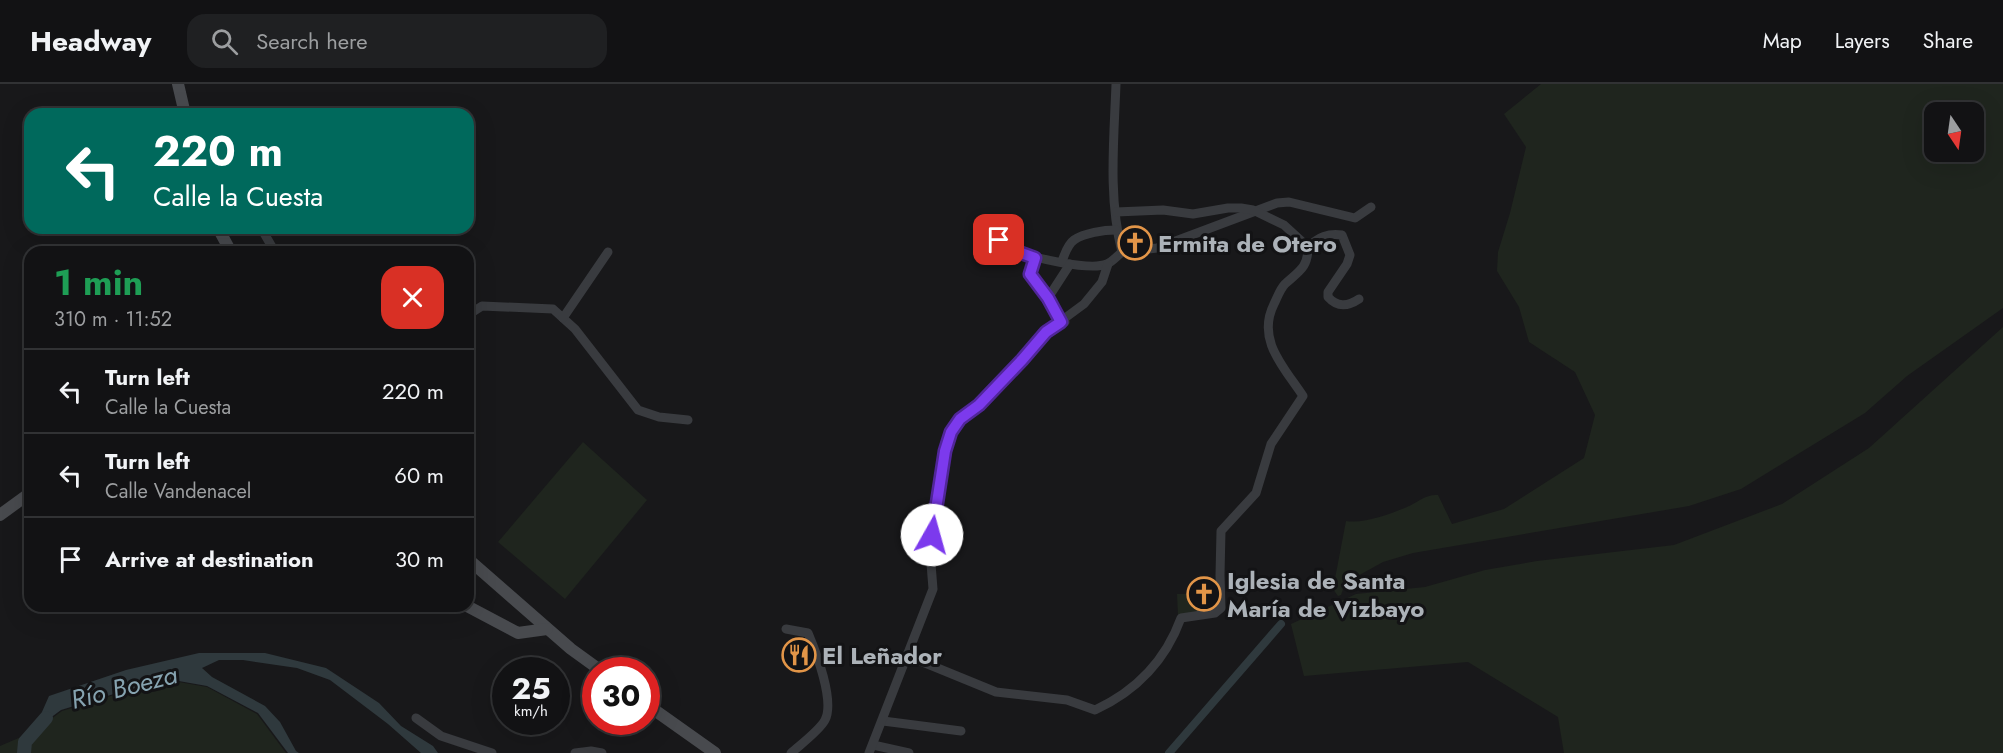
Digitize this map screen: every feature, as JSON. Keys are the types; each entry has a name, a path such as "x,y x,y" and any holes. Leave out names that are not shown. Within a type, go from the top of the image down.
{"street":[{"path":"178,84 184,108"},
{"path":"1116,84 1113,168 1116,230 1122,252"},
{"path":"999,240 1013,250 1035,258 1098,266 1108,264 1122,252 1157,248 1253,210 1277,203 1289,202 1355,218 1371,207"},
{"path":"1116,212 1163,210 1193,214 1227,208 1253,210 1284,225 1308,247"},
{"path":"1048,298 1067,248 1073,241 1108,230 1116,230"},
{"path":"908,656 996,692 1067,700 1095,710 1118,699 1154,668 1181,618 1215,613 1221,608 1221,531 1256,493 1271,444 1303,396 1271,348 1267,330 1270,311 1283,286 1300,273 1305,264 1308,247 1318,238 1332,234 1342,235 1350,255 1347,264 1331,286 1328,297 1334,303 1345,305 1359,299"},
{"path":"563,318 608,252"},
{"path":"1035,258 1030,274 1063,322"},
{"path":"909,753 871,749 933,589 930,551 946,441 960,419 979,405 1046,332 1063,322 1095,292 1105,278 1108,264"},
{"path":"474,311 482,306 554,309 575,329 638,410 659,417 688,420"},
{"path":"0,515 24,497"},
{"path":"474,565 536,631 582,659"},
{"path":"474,610 518,633 536,631"},
{"path":"786,628 808,633 825,683 827,714 825,722 791,753"},
{"path":"660,714 715,753"},
{"path":"416,717 441,736 492,753"},
{"path":"883,721 961,731"},
{"path":"575,753 591,751 602,753"}],"shaded area":[{"path":"1541,84 2003,84 2003,308 1907,376 1865,413 1741,489 1689,506 1413,553 1383,562 1345,583 1341,595 1338,596 1333,589 1346,521 1377,518 1426,497 1438,495 1452,524 1504,509 1584,458 1595,415 1575,372 1529,342 1519,307 1497,271 1498,252 1526,147 1504,114"},
{"path":"2003,327 2003,753 1564,753 1558,717 1468,662 1304,676 1291,624 1356,594 1425,587 1485,570 1537,561 1674,545 1782,504 1869,448"},
{"path":"583,442 647,500 565,599 498,542"},
{"path":"1215,579 1220,607 1178,615 1177,594 1191,594 1190,585"},
{"path":"173,681 207,687 257,714 286,753 0,753 0,746 35,731 62,711 127,691"}],"water":[{"path":"199,653 265,653 326,668 379,703 401,726 433,746 438,753 421,753 388,724 330,680 297,668 243,660 219,660 202,668 212,677 265,706 280,722 299,753 288,753 258,713 207,686 173,680 127,690 61,710 34,730 49,696 126,670"}],"waterway":[{"path":"1169,753 1281,624"},
{"name":"Río Boeza","path":"24,753 25,742 46,718"}],"place":[{"name":"Ermita de Otero","path":"1135,243"},
{"name":"Iglesia de Santa María de Vizbayo","path":"1204,594"},
{"name":"El Leñador","path":"799,655"}],"route":[{"path":"932,535 946,441 951,432 960,419 979,405 1046,332 1061,322 1048,298 1030,274 1035,258 1013,250 999,240"}]}
